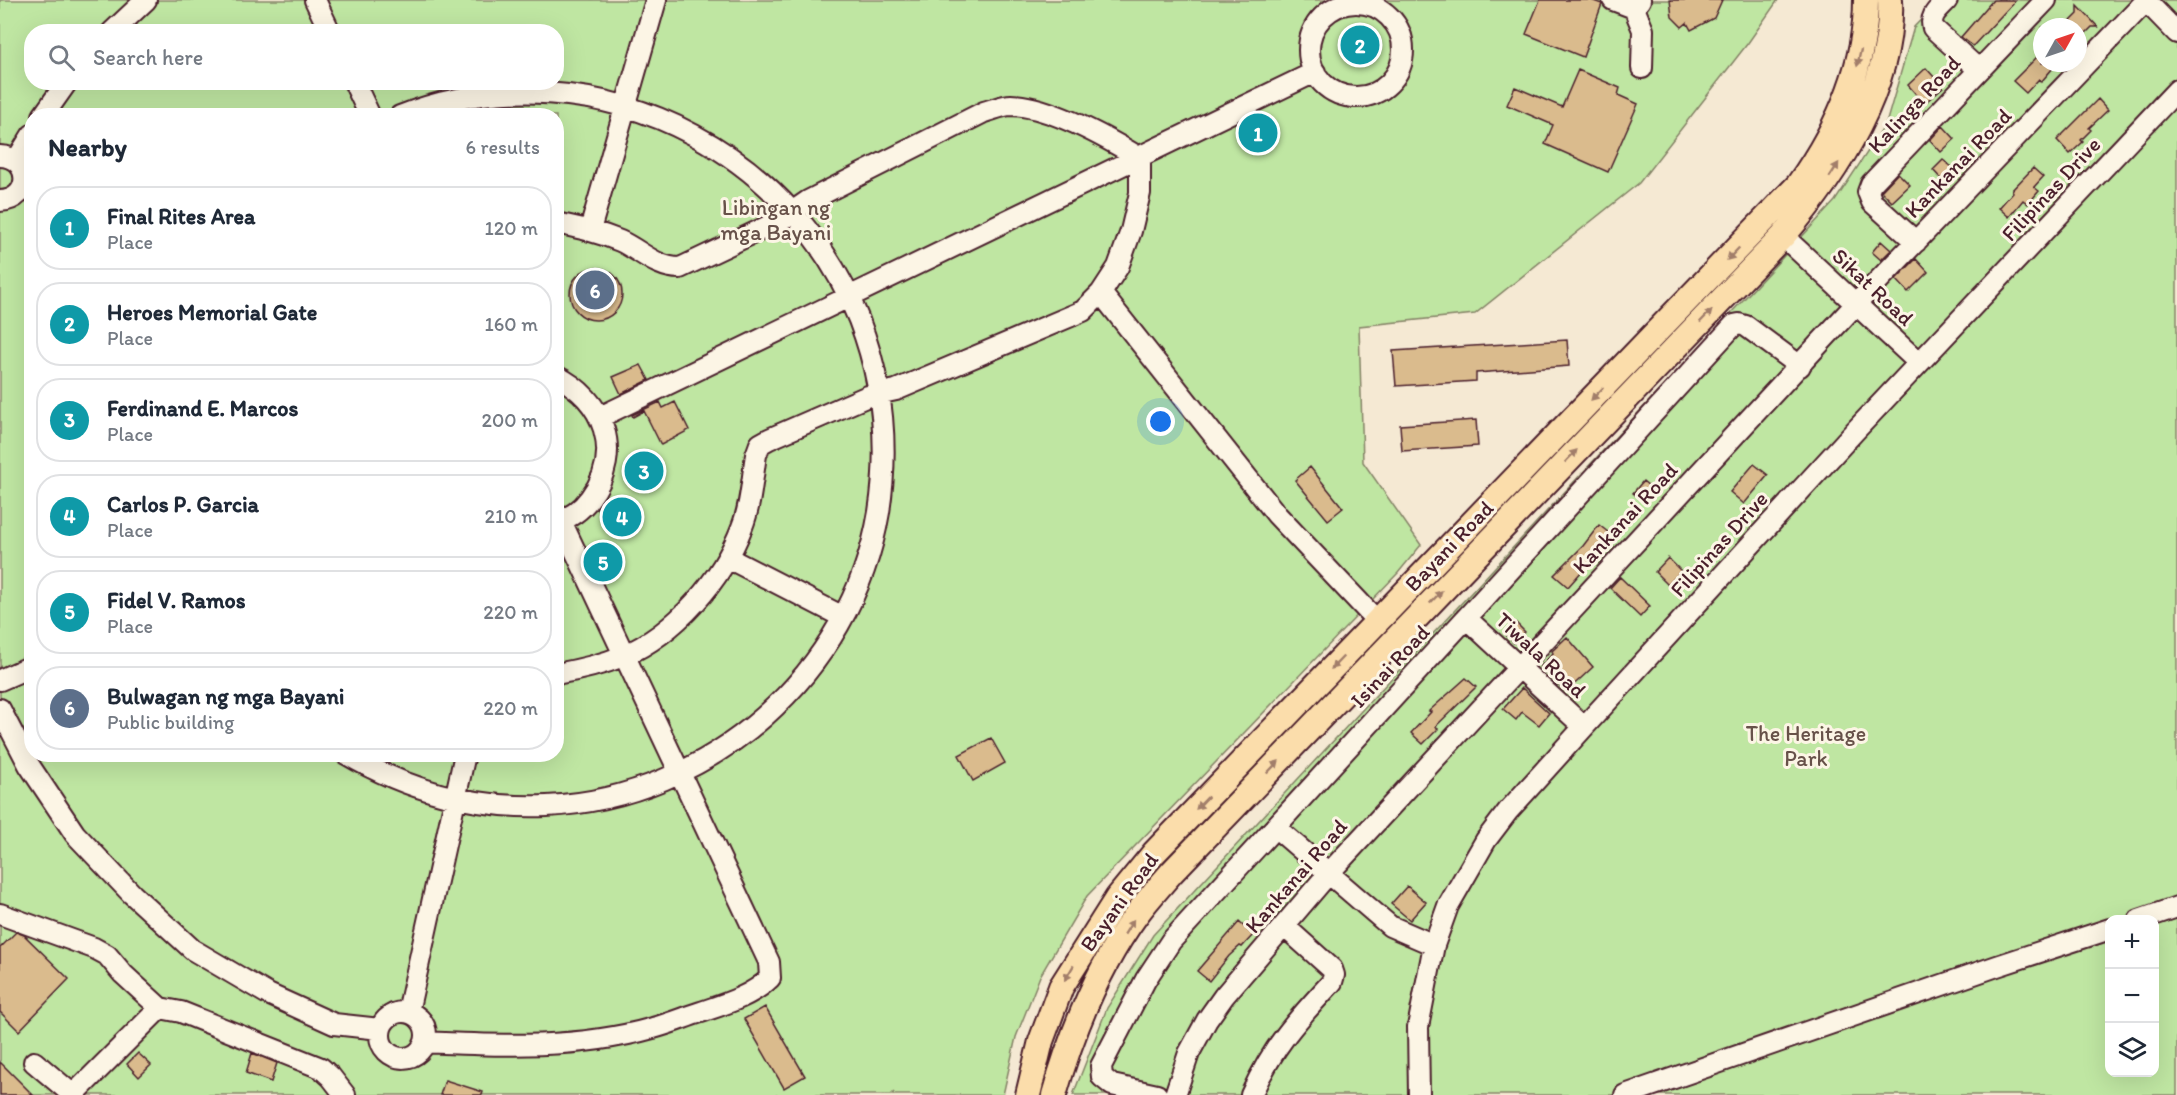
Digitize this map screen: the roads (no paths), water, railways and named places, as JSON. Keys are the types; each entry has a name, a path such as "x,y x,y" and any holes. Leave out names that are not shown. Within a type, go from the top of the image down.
{"main road":[{"name":"Bayani Road","path":"1028,1095 1041,1041 1061,987 1118,897 1154,853 1377,621 1781,235 1798,185 1819,156 1842,112 1860,58 1866,0"},
{"name":"Bayani Road","path":"1054,1095 1066,1053 1096,984 1136,916 1172,872 1811,204 1838,165 1860,125 1883,64 1891,10 1890,0"}],"street":[{"path":"120,24 146,0"},
{"path":"315,0 326,24"},
{"path":"590,230 656,0"},
{"path":"1613,0 1637,4 1642,30 1642,68"},
{"path":"1947,0 1933,15 1931,21 1933,28 1979,70"},
{"name":"Kalinga Road","path":"1916,242 1872,202 1868,192 1871,184 2046,0"},
{"path":"2146,0 2177,33"},
{"name":"Kankanai Road","path":"1174,1095 1189,1053 1207,1020 1224,996 1328,874 1856,304 2146,0"},
{"path":"1351,3 1372,3 1396,25 1403,45 1400,66 1389,84 1370,94 1349,96 1329,88 1315,72 1311,62 1310,42 1318,24 1332,10 1351,3"},
{"path":"600,417 1315,72"},
{"path":"49,108 61,90"},
{"path":"358,90 366,108"},
{"name":"Filipinas Drive","path":"1419,1095 1418,1027 1434,945 1448,906 1486,840 1508,811 1918,362 2177,90"},
{"path":"360,762 412,786 455,798 500,805 547,806 581,802 638,789 681,773 720,751 758,724 820,657 843,618 862,575 878,520 883,486 885,440 880,394 868,344 850,297 824,252 793,212 757,176 716,147 672,123 625,105 575,95 524,92 472,96 420,108"},
{"path":"564,225 590,230 622,242 663,265 680,268 779,221 808,201 984,112 1010,105 1039,111 1072,123 1109,140 1140,158"},
{"path":"24,143 8,159 22,169 24,176"},
{"path":"564,672 588,668 625,655 654,638 682,616 707,588 728,558 743,526 760,444 868,396 896,390 1083,311 1101,293 1118,267 1131,231 1140,193 1140,158"},
{"path":"0,201 10,200 24,193"},
{"name":"Sikat Road","path":"1781,235 1918,362"},
{"path":"1101,293 1276,515 1377,621"},
{"name":"Isinai Road","path":"1157,1095 1112,1085 1102,1077 1101,1066 1146,979 1171,941 1734,325 1746,326 1800,366"},
{"path":"564,381 582,392 600,417 607,447 602,477 586,503 564,519"},
{"path":"425,1042 490,1046 550,1045 600,1039 652,1028 724,1004 760,988 770,978 769,962 625,655 564,532"},
{"path":"728,558 843,618"},
{"name":"Tiwala Road","path":"1466,618 1584,727"},
{"path":"0,680 24,670"},
{"path":"0,709 24,755"},
{"path":"27,762 75,834 132,894 194,950 268,994 334,1024 380,1029"},
{"path":"408,1012 463,762"},
{"path":"1275,827 1390,926 1434,945"},
{"path":"2154,915 2177,907"},
{"path":"0,914 101,951 160,1008 181,1012 321,1068 345,1095"},
{"path":"1251,1095 1276,1046 1293,1023 1332,982 1334,975 1332,969 1284,926"},
{"path":"1625,1095 2105,930"},
{"path":"34,1062 73,1095 160,1008"},
{"path":"408,1012 418,1017 425,1028 425,1042 415,1055 406,1058 396,1057 389,1053 381,1043 380,1029 386,1019 396,1013 408,1012"}],"place":[{"name":"Heroes Memorial Gate","path":"1360,45"},
{"name":"Final Rites Area","path":"1258,133"},
{"name":"Bulwagan ng mga Bayani","path":"595,290"},
{"name":"Ferdinand E. Marcos","path":"644,471"},
{"name":"Carlos P. Garcia","path":"622,517"},
{"name":"Fidel V. Ramos","path":"603,562"}],"park label":[{"name":"Libingan ng mga Bayani","path":"776,220"},
{"name":"The Heritage Park","path":"1806,746"}]}
